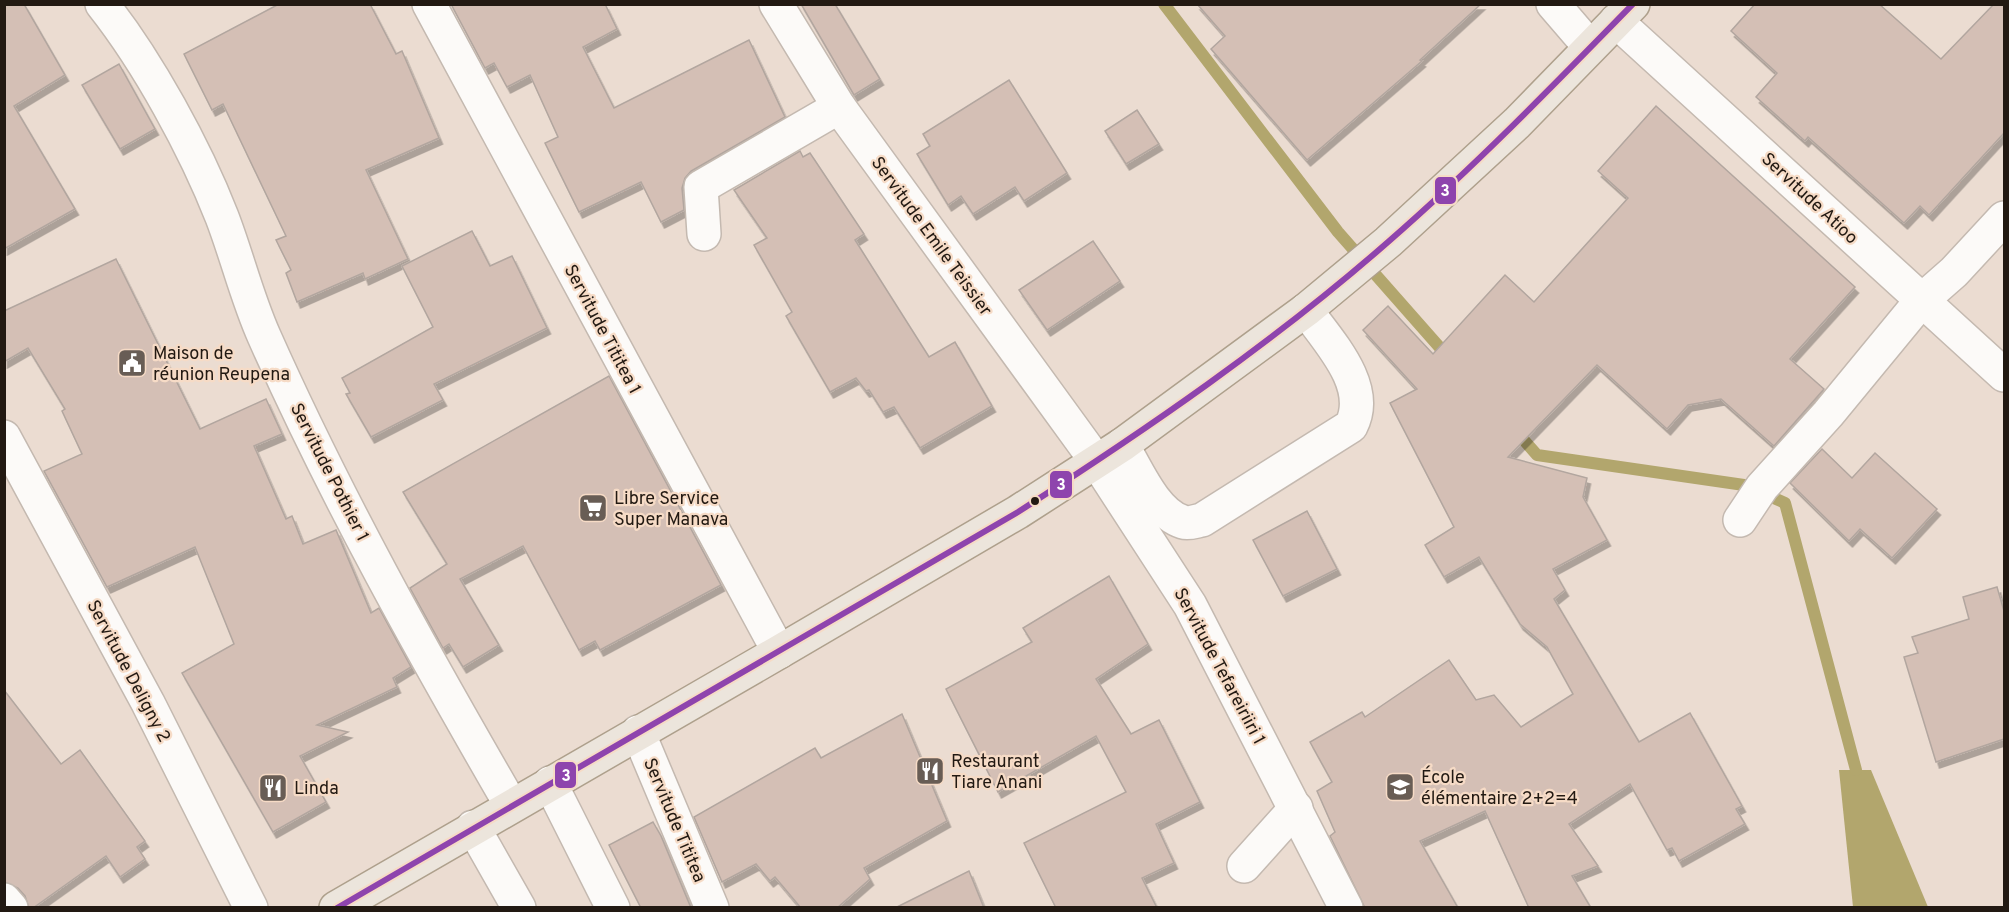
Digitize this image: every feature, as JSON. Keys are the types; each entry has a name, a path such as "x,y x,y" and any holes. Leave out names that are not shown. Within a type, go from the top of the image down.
{"main road":[{"path":"336,908 1018,512 1109,453 1306,310 1388,242 1517,123 1624,13"}],"street":[{"name":"Servitude Pothier 1","path":"102,4 171,110 221,215 263,334 319,454 410,627 511,806"},
{"name":"Servitude Tititea 1","path":"429,4 779,652"},
{"name":"Servitude Emile Teissier","path":"776,4 839,108 1109,453"},
{"path":"1553,4 1590,47"},
{"name":"Servitude Atioo","path":"1624,13 1921,301 2004,375"},
{"path":"704,234 701,187 839,108"},
{"path":"1740,520 1762,487 1828,414 1921,301 1954,272 2004,218"},
{"path":"1109,453 1171,516 1185,523 1202,520 1350,426 1358,412 1357,395 1348,372 1306,310"},
{"name":"Servitude Deligny 2","path":"4,436 148,704 251,908"},
{"name":"Servitude Tefareiriiri 1","path":"1109,453 1296,808 1346,908"},
{"name":"Servitude Tititea","path":"638,732 712,908"},
{"path":"550,783 613,908"},
{"path":"1244,866 1296,808"},
{"path":"473,827 519,908"},
{"path":"4,900 11,908"}],"shaded area":[{"path":"1839,770 1871,770 1928,907 1853,907"}],"building":[{"path":"4,4 24,4 65,75 14,106 75,209 4,249"},
{"path":"279,4 370,4 396,54 402,51 439,138 366,170 408,259 365,279 363,273 297,302 286,273 291,270 276,240 286,236 223,104 212,110 184,54"},
{"path":"451,4 605,4 617,29 583,47 614,108 749,40 785,117 691,171 685,178 682,188 684,210 661,222 641,182 579,212 545,143 558,137 530,75 507,87 494,63 485,68"},
{"path":"801,4 835,4 880,79 854,95"},
{"path":"1197,4 1481,4 1420,60 1422,61 1307,160 1211,49 1225,36"},
{"path":"1755,4 1879,4 1941,59 1994,4 2004,4 2004,133 1929,215 1920,206 1904,223 1808,137 1805,141 1756,97 1777,73 1731,31"},
{"path":"119,64 155,129 120,149 82,85"},
{"path":"1009,80 1067,173 1024,201 1015,187 973,214 961,196 948,205 917,154 930,146 923,134"},
{"path":"1656,106 1855,287 1790,359 1824,389 1774,446 1721,399 1688,405 1667,429 1597,365 1508,457 1587,478 1583,497 1607,540 1553,569 1565,590 1554,599 1639,742 1690,713 1742,806 1736,809 1745,824 1679,861 1672,848 1667,850 1630,784 1569,824 1598,866 1572,876 1591,908 1529,908 1485,811 1420,841 1458,908 1365,908 1330,836 1335,832 1317,791 1332,782 1310,742 1362,712 1365,717 1449,660 1476,700 1494,695 1521,727 1573,694 1547,647 1520,624 1479,557 1444,577 1425,545 1454,527 1390,403 1417,389 1363,330 1388,306 1433,354 1505,275 1534,302 1628,198 1598,171"},
{"path":"1137,110 1159,144 1126,164 1105,131"},
{"path":"800,151 803,157 810,153 864,234 855,240 929,357 955,342 992,406 920,448 894,407 883,412 869,390 866,391 856,378 830,392 786,316 792,312 754,245 767,238 734,190"},
{"path":"472,231 490,266 512,256 547,328 434,384 443,400 371,437 346,394 350,393 342,378 433,327 402,266"},
{"path":"1093,241 1120,281 1047,330 1019,290"},
{"path":"116,259 200,429 266,399 282,434 254,446 286,519 292,516 303,544 336,530 371,613 379,608 411,667 393,678 397,687 317,725 348,732 300,756 326,802 273,832 182,673 234,644 195,547 107,587 44,471 82,454 62,411 65,409 28,348 4,362 4,311"},
{"name":"Libre Service Super Manava","path":"609,376 721,585 600,650 595,641 579,650 523,546 460,579 499,645 463,667 449,644 443,648 410,588 447,564 403,492"},
{"path":"1822,449 1852,478 1875,453 1937,509 1892,558 1860,529 1849,541 1790,483"},
{"path":"1307,511 1337,569 1283,596 1253,540"},
{"path":"1109,576 1148,644 1096,679 1131,734 1159,720 1200,802 1156,824 1174,863 1142,878 1157,908 1056,908 1024,843 1126,792 1096,736 998,792 946,689 1032,642 1023,628"},
{"path":"1997,587 2004,611 2004,739 1936,762 1904,657 1918,653 1912,637 1969,619 1963,597"},
{"path":"4,690 61,764 80,750 145,841 137,847 145,859 120,877 106,856 33,908 29,908 25,896 18,888 4,882"},
{"path":"902,714 947,821 864,868 870,879 837,908 801,908 775,877 770,881 756,864 722,882 694,817 815,748 821,758"},
{"path":"653,822 691,908 641,908 609,845"},
{"path":"969,871 984,908 895,908"}],"waterway":[{"path":"1164,4 1338,232 1449,358"},
{"path":"1514,429 1537,455 1744,485 1785,503 1856,770"}],"transit line":[{"name":"3","path":"337,908 1018,512 1161,417 1255,350 1388,242 1543,96 1633,4"}],"place":[{"name":"Maison de réunion Reupena","path":"132,363"},
{"name":"Libre Service Super Manava","path":"593,508"},
{"name":"Restaurant Tiare Anani","path":"930,771"},
{"name":"École élémentaire 2+2=4","path":"1400,787"},
{"name":"Linda","path":"273,788"}]}
